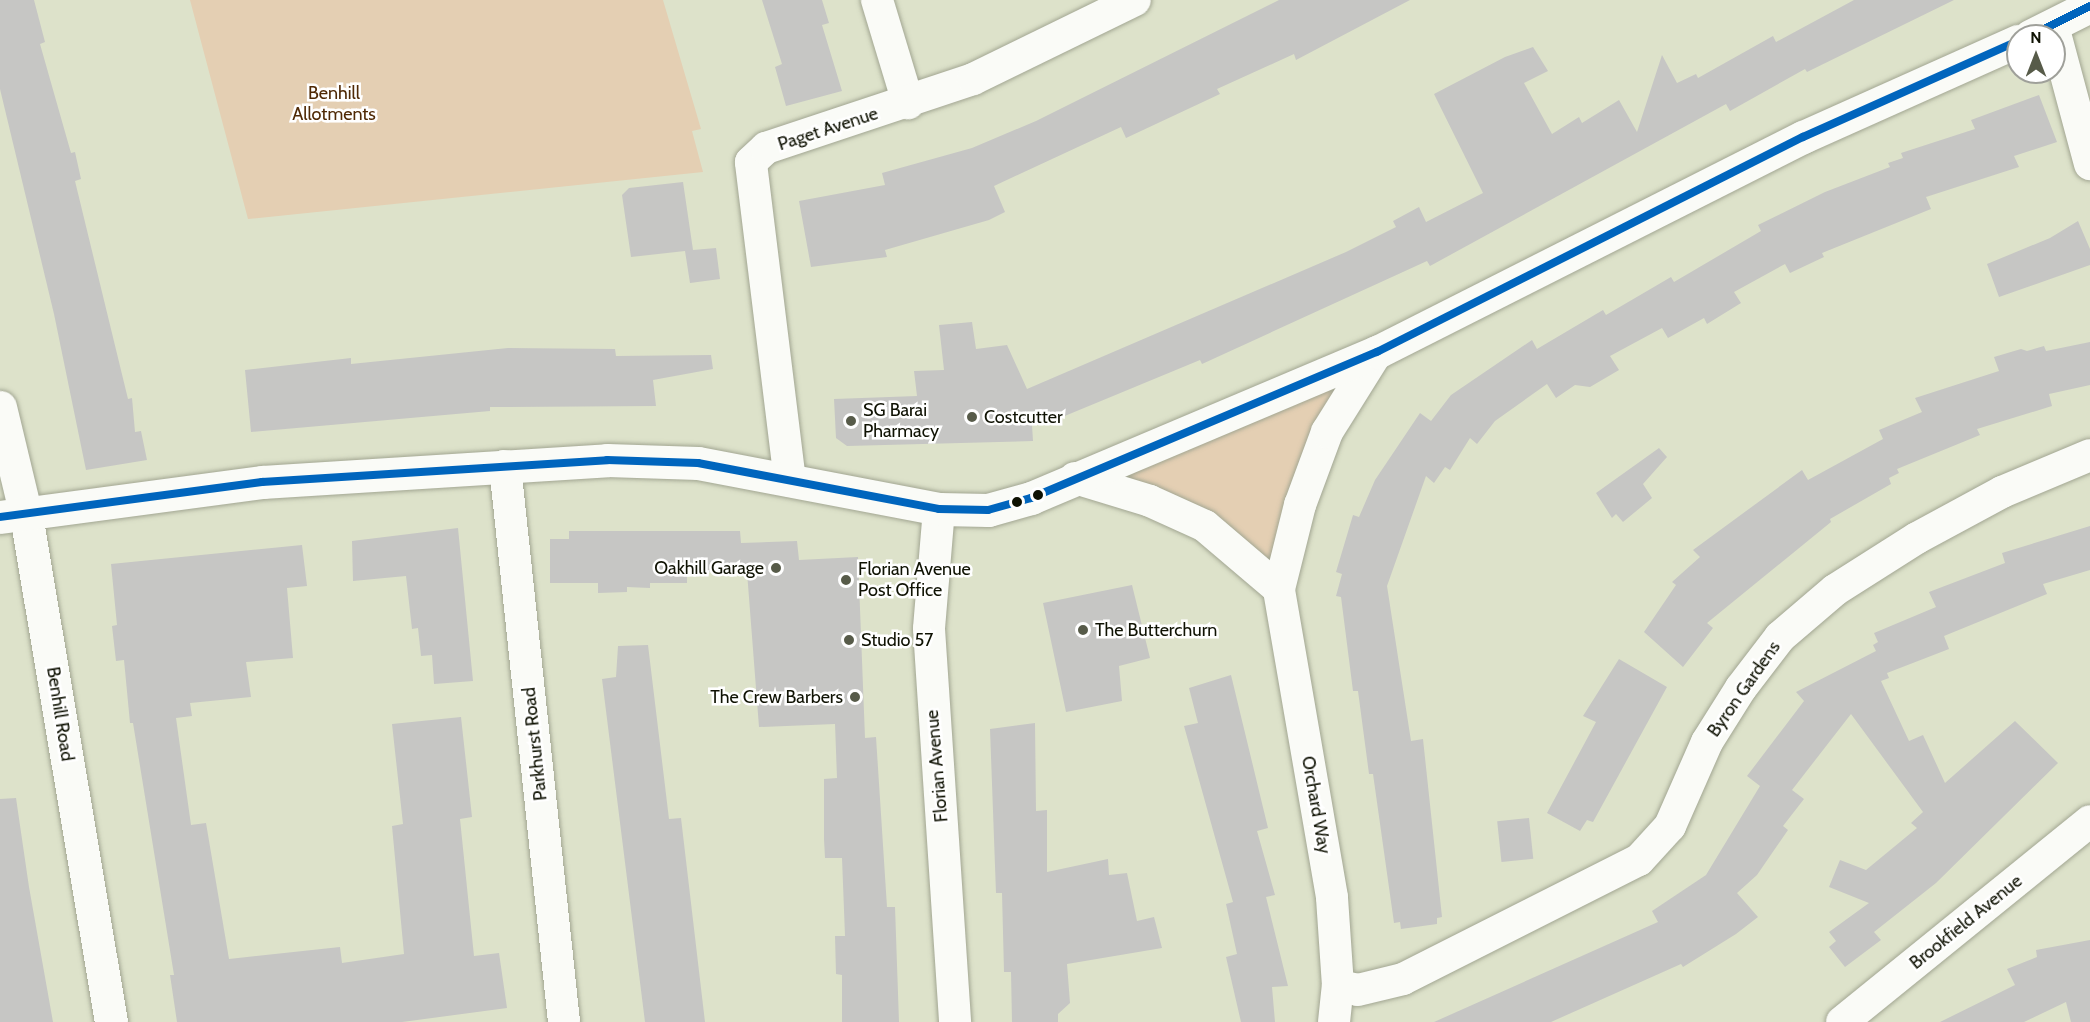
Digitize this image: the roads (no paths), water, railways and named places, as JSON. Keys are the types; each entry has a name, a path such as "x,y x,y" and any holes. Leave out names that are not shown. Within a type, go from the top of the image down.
{"street":[{"path":"877,0 908,103"},
{"name":"Paget Avenue","path":"790,481 751,162 766,148 973,80 1135,0"},
{"path":"2055,24 2090,6"},
{"path":"13,516 261,482 607,460 698,463 939,509 988,510 1075,478 1377,352 1803,137 2006,46"},
{"path":"2061,84 2090,164"},
{"name":"Orchard Way","path":"1334,1022 1338,986 1332,897 1279,589 1300,505 1327,432 1377,352"},
{"name":"Benhill Road","path":"0,407 13,516 111,1022"},
{"name":"Byron Gardens","path":"1338,986 1358,990 1403,979 1639,860 1670,826 1707,742 1741,688 1780,638 1835,590 1917,538 2002,492 2090,455"},
{"name":"Parkhurst Road","path":"505,466 564,1022"},
{"path":"1075,478 1150,501 1205,526 1279,589"},
{"name":"Florian Avenue","path":"939,509 929,629 955,1022"},
{"name":"Brookfield Avenue","path":"1842,1022 2090,821"}],"place":[{"name":"Costcutter","path":"972,417"},
{"name":"SG Barai Pharmacy","path":"851,421"},
{"name":"Oakhill Garage","path":"776,568"},
{"name":"Florian Avenue Post Office","path":"846,580"},
{"name":"The Butterchurn","path":"1083,630"},
{"name":"Studio 57","path":"849,640"},
{"name":"The Crew Barbers","path":"855,697"}],"park label":[{"name":"Benhill Allotments","path":"334,104"}]}
